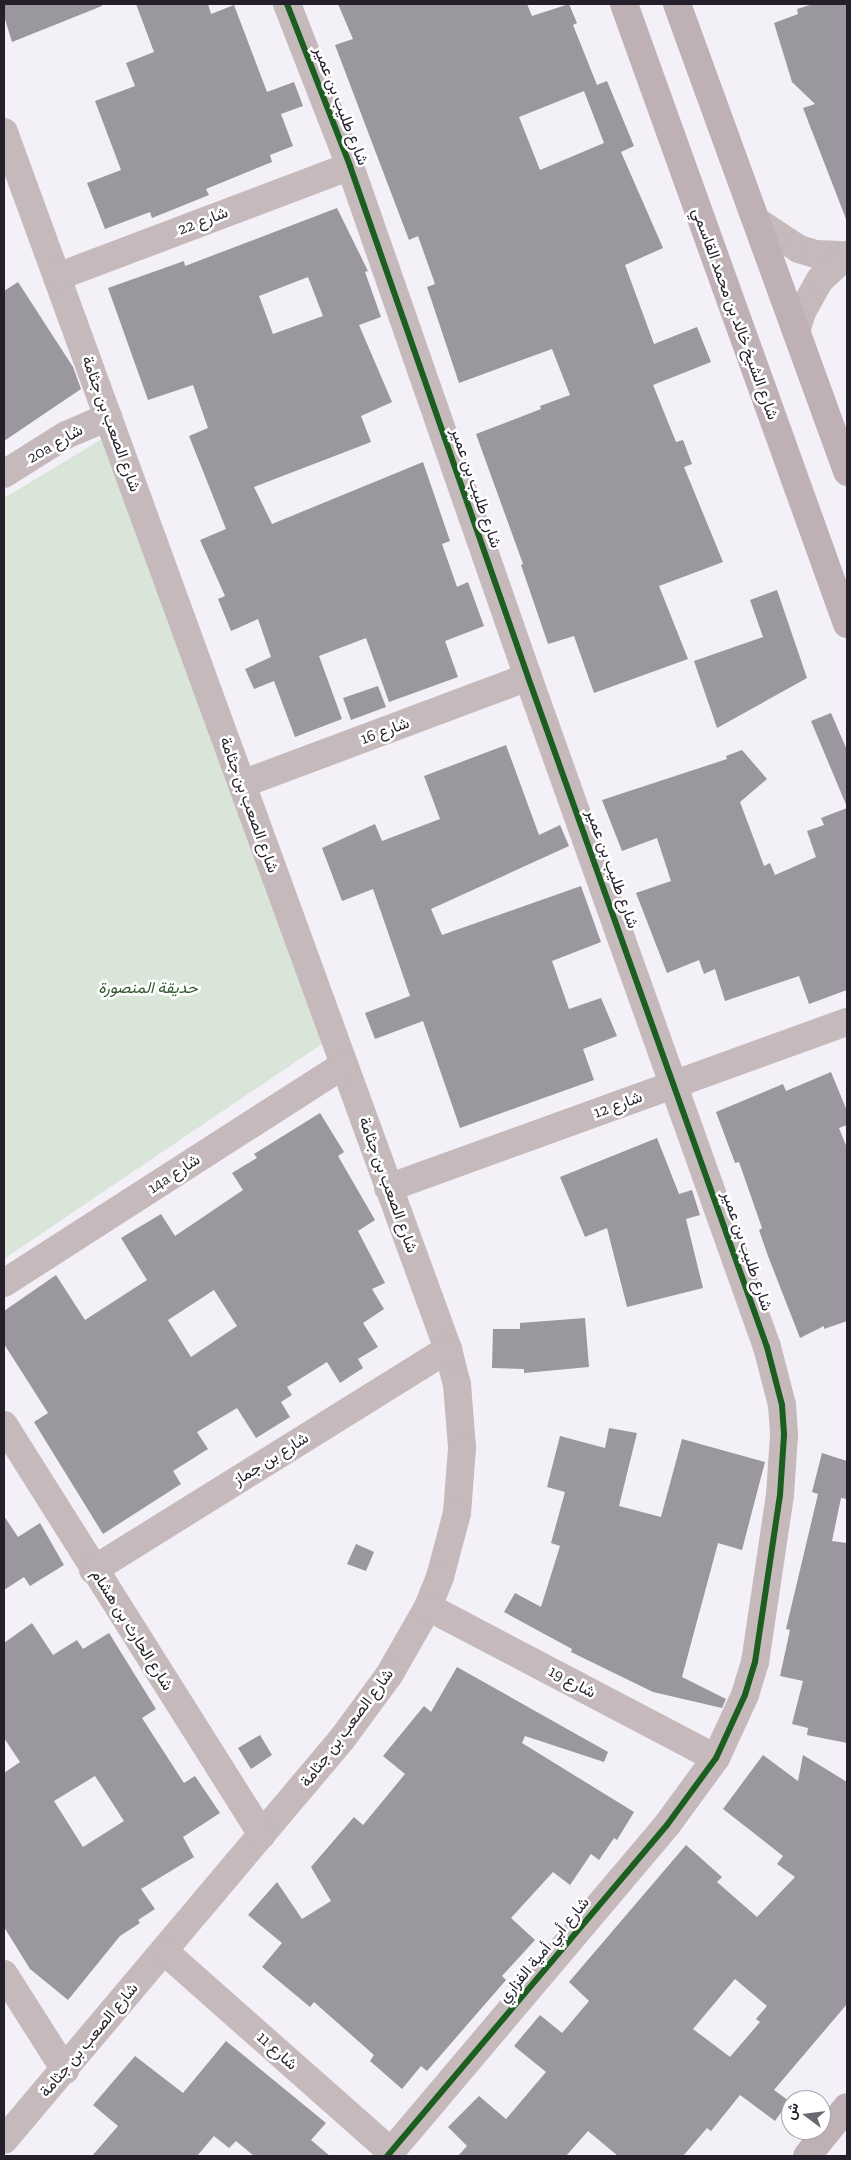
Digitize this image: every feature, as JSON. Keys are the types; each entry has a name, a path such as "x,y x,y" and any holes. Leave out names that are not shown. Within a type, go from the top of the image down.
{"main road":[{"name":"شارع الشيخ خالد بن محمد القاسمي","path":"624,4 847,624"},
{"path":"678,4 847,472"},
{"path":"807,2156 847,2108"}],"street":[{"name":"شارع طليب بن عمير","path":"287,4 350,166 528,678 675,1084 776,1376 784,1435 780,1495 755,1662 742,1703 716,1758"},
{"name":"شارع الصعب بن جثامة","path":"4,132 448,1349 461,1416 462,1481 450,1546 428,1607 366,1708 65,2070 4,2140"},
{"name":"شارع 22","path":"57,277 350,166"},
{"path":"758,222 799,249 823,255 847,255"},
{"path":"796,329 802,312 820,280 847,255"},
{"name":"20a شارع","path":"4,474 66,435 108,417"},
{"name":"شارع 16","path":"242,784 528,678"},
{"name":"شارع 12","path":"388,1188 847,1022"},
{"name":"14a شارع","path":"4,1283 344,1065"},
{"name":"شارع بن جماز","path":"93,1570 448,1349"},
{"name":"شارع الحارث بن هشام","path":"4,1425 93,1570 262,1834"},
{"name":"شارع 19","path":"428,1607 716,1758"},
{"name":"شارع أبي أمية الفزاري","path":"389,2154 667,1825 716,1758"},
{"name":"شارع 11","path":"164,1951 389,2154"},
{"path":"4,1974 65,2070"}],"green space":[{"name":"حديقة المنصورة","path":"102,439 322,1044 4,1259 4,498"}],"building":[{"path":"4,4 102,4 102,6 12,42 4,16"},
{"path":"136,4 208,4 211,14 234,5 267,92 294,82 303,106 281,114 293,146 270,155 272,162 206,189 209,195 152,218 150,212 105,229 87,183 121,170 95,101 135,86 126,63 154,52"},
{"path":"338,4 527,4 532,16 569,4 577,23 573,25 597,85 607,81 634,146 621,152 663,248 625,265 654,344 697,327 711,362 653,385 676,442 683,440 692,464 684,467 723,562 659,586 688,659 594,693 574,636 548,644 521,565 523,564 476,434 541,409 540,406 570,395 552,349 459,383 427,287 435,284 418,236 409,240 335,45 353,39","holes":["584,91 604,143 540,170 519,117"]},
{"path":"813,4 847,4 846,219 803,108 815,104 792,82 774,23 798,14 797,9"},
{"path":"337,208 368,271 365,272 381,317 359,325 392,402 361,416 371,442 254,487 272,524 423,462 450,541 442,544 457,587 468,582 484,626 445,641 458,677 389,702 366,638 319,656 342,719 295,737 274,681 254,689 245,669 271,657 258,619 231,631 218,599 225,596 200,540 226,529 189,436 208,428 193,385 148,400 108,288 184,261 185,266","holes":["308,277 323,316 273,334 259,296"]},
{"path":"18,282 73,367 81,389 4,441 4,291"},
{"path":"777,590 807,678 717,728 694,661 763,637 750,600"},
{"path":"378,686 386,707 351,720 343,698"},
{"path":"831,713 847,750 847,807 811,721"},
{"path":"506,745 539,835 560,825 569,846 431,909 442,935 581,886 601,942 552,961 569,1009 601,998 617,1036 583,1049 594,1080 460,1128 423,1021 375,1039 365,1013 410,996 373,889 342,901 322,848 375,824 382,841 440,819 424,776"},
{"path":"742,750 767,779 740,802 764,866 770,863 775,875 816,857 807,831 824,825 821,818 847,808 847,990 809,1004 799,976 725,1001 715,969 704,974 699,960 667,973 636,893 671,881 657,838 622,851 602,800 727,759 726,756"},
{"path":"831,1072 847,1111 847,1125 839,1128 847,1148 847,1321 824,1329 824,1326 800,1338 768,1256 759,1230 762,1228 739,1162 735,1163 716,1112 783,1084 786,1091"},
{"path":"320,1113 344,1152 338,1156 375,1220 358,1231 385,1283 372,1289 384,1309 363,1323 378,1347 358,1359 363,1368 340,1383 327,1362 287,1387 292,1395 281,1402 290,1417 256,1438 237,1408 197,1432 208,1449 173,1471 181,1484 103,1534 34,1422 48,1413 4,1344 4,1311 56,1275 85,1320 147,1280 121,1238 161,1214 175,1236 243,1190 232,1173 257,1158 254,1154","holes":["214,1290 237,1326 191,1357 168,1320"]},
{"path":"657,1138 679,1194 692,1190 700,1215 686,1219 703,1288 627,1307 607,1228 585,1237 560,1177"},
{"path":"585,1318 589,1367 524,1373 524,1369 492,1368 493,1329 520,1329 520,1323"},
{"path":"609,1428 637,1433 619,1506 661,1517 682,1439 765,1462 742,1550 718,1543 682,1677 726,1699 722,1708 653,1692 571,1652 572,1649 504,1612 515,1593 541,1607 560,1546 551,1543 565,1492 547,1487 560,1436 605,1448"},
{"path":"822,1453 847,1461 847,1499 841,1498 832,1541 847,1543 847,1743 807,1735 808,1728 792,1724 803,1681 780,1676 790,1630 786,1629 818,1494 812,1492"},
{"path":"4,1516 18,1537 40,1523 64,1565 30,1586 24,1577 4,1590"},
{"path":"356,1544 374,1552 366,1571 347,1564"},
{"path":"32,1623 53,1655 77,1640 83,1649 109,1633 156,1709 142,1718 184,1783 195,1776 220,1813 183,1837 194,1857 141,1889 155,1909 138,1920 140,1923 120,1936 68,2000 30,1969 4,1927 4,1773 20,1762 4,1738 4,1643","holes":["95,1776 124,1821 83,1847 54,1801"]},
{"path":"457,1667 608,1752 604,1762 525,1736 522,1743 634,1812 617,1840 614,1838 599,1860 591,1854 570,1885 553,1872 511,1918 535,1940 502,1976 506,1980 427,2071 421,2066 402,2089 370,2061 374,2055 314,2002 310,2007 262,1967 282,1943 248,1915 277,1882 302,1919 331,1901 311,1867 354,1817 363,1825 405,1774 383,1756 424,1706 431,1712"},
{"path":"260,1735 272,1755 251,1769 238,1748"},
{"path":"763,1755 798,1781 803,1755 847,1782 847,2004 774,2090 781,2095 781,2112 775,2121 740,2095 711,2131 707,2128 683,2156 618,2156 588,2131 566,2156 458,2156 467,2146 448,2127 479,2096 506,2119 546,2072 514,2046 540,2015 562,2033 589,2001 569,1982 686,1845 722,1877 717,1882 757,1917 795,1877 777,1864 783,1856 723,1809","holes":["735,1979 767,2006 756,2019 760,2022 730,2057 693,2029"]},
{"path":"226,2041 326,2123 311,2140 330,2156 254,2156 236,2141 229,2148 214,2136 197,2156 92,2156 118,2126 93,2105 135,2056 183,2093"}],"cycle path":[{"path":"287,4 350,166 528,677 767,1347 782,1405 784,1435 780,1495 755,1662 745,1695 716,1758 667,1825 387,2156"}]}
